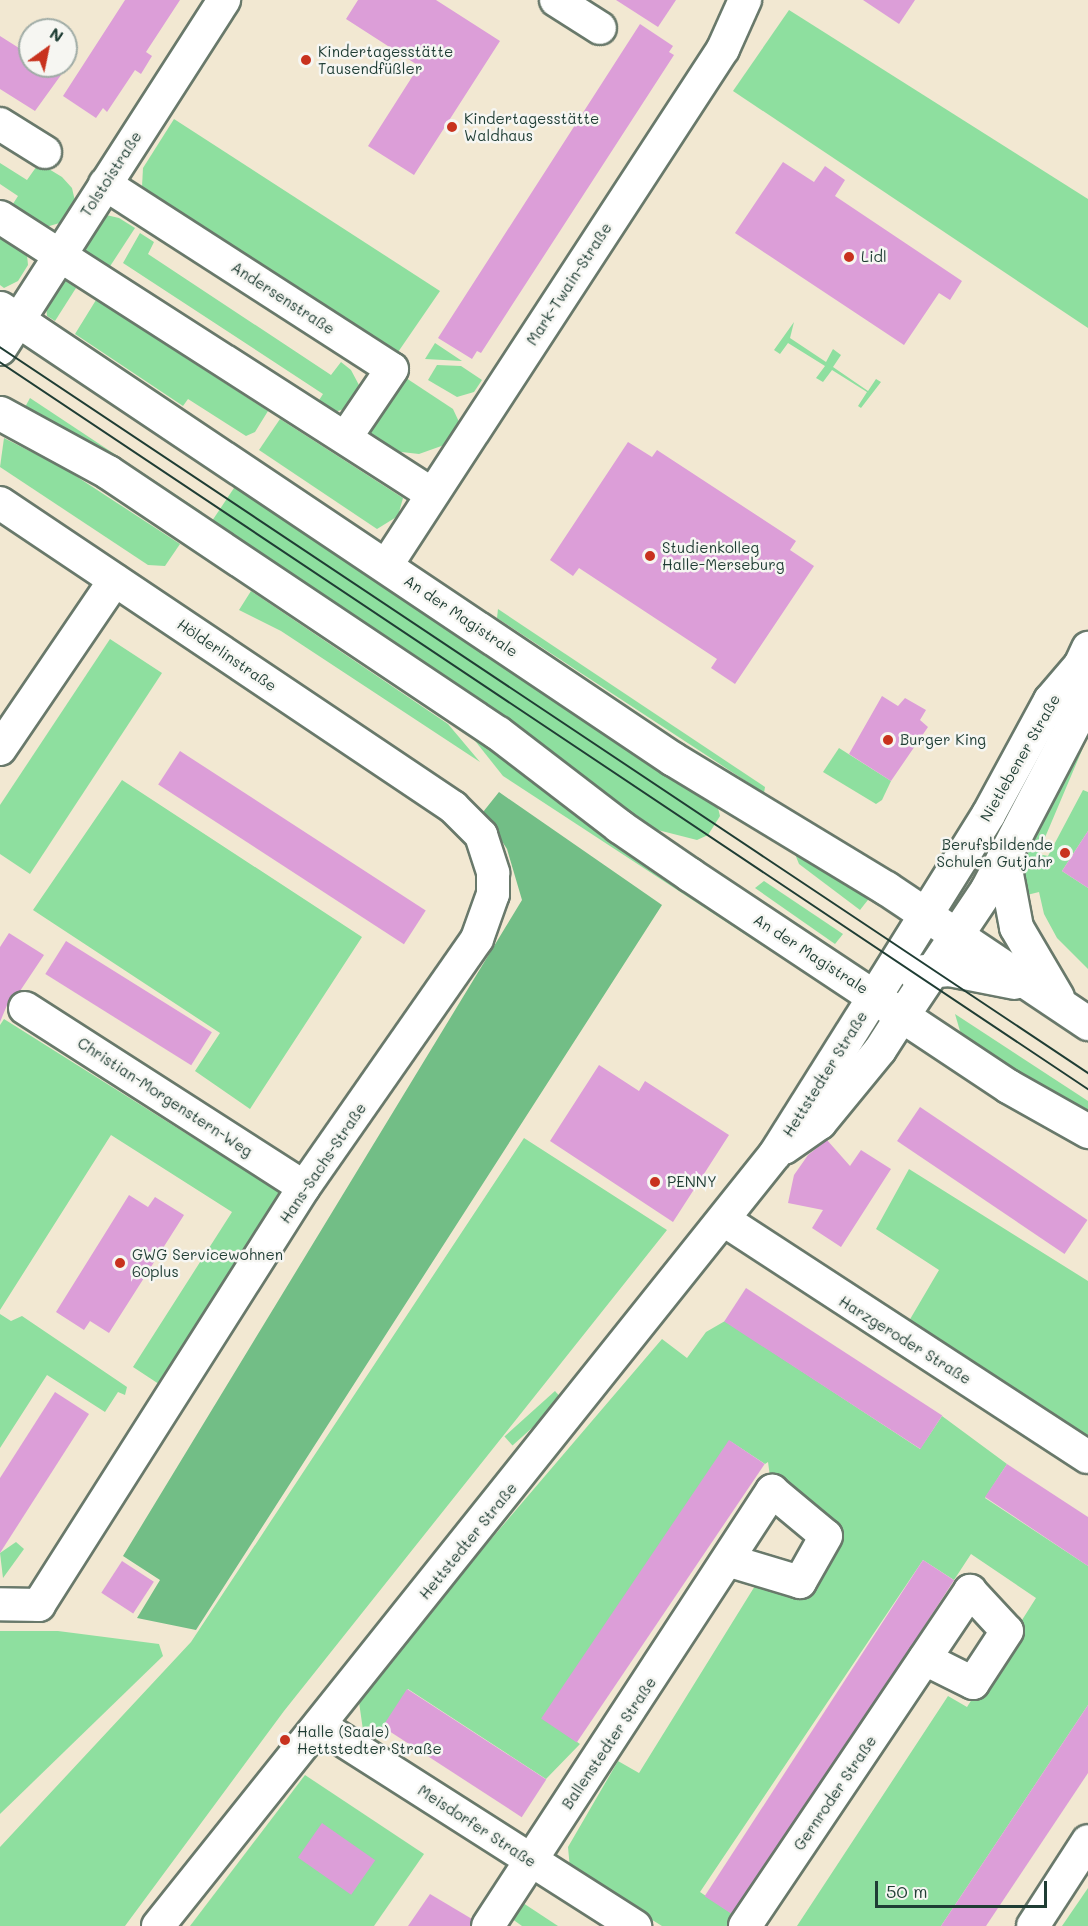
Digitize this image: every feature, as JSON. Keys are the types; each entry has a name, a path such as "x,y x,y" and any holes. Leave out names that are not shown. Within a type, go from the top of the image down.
{"main road":[{"name":"An der Magistrale","path":"9,314 683,766 926,916 1064,1007"},
{"name":"An der Magistrale","path":"0,413 108,472 498,733 619,826 1008,1086 1088,1131"},
{"name":"Nietlebener Straße","path":"926,916 1050,700 1085,661"},
{"name":"Nietlebener Straße","path":"956,935 1003,858 1081,709 1085,661"},
{"path":"1003,858 1016,927 1064,1007"},
{"name":"An der Magistrale","path":"875,995 926,916"},
{"path":"903,1014 956,935"},
{"path":"875,995 914,972 932,970 985,975 1064,1007"}],"street":[{"name":"Tolstoistraße","path":"0,349 9,314 60,255 224,0"},
{"path":"556,0 600,28"},
{"name":"Mark-Twain-Straße","path":"386,566 723,49 745,0"},
{"path":"0,124 45,152"},
{"name":"Andersenstraße","path":"105,184 392,369 346,437"},
{"path":"0,217 432,494"},
{"name":"Hölderlinstraße","path":"0,503 453,807"},
{"path":"0,749 115,580"},
{"name":"Hans-Sachs-Straße","path":"0,1604 39,1605 304,1187 477,939 493,894 490,855 481,835 453,807"},
{"name":"Hettstedter Straße","path":"159,1926 776,1154 875,995"},
{"name":"Christian-Morgenstern-Weg","path":"25,1008 304,1187"},
{"name":"Hettstedter Straße","path":"776,1154 820,1123 880,1050 903,1014"},
{"name":"Harzgeroder Straße","path":"724,1220 1088,1456"},
{"name":"Ballenstedter Straße","path":"488,1926 529,1859 586,1780 730,1561"},
{"name":"Gernroder Straße","path":"745,1926 925,1659"},
{"name":"Meisdorfer Straße","path":"319,1725 635,1926"},
{"path":"1032,1926 1088,1840"}],"green space":[{"path":"789,10 1088,199 1088,328 733,91"},
{"path":"174,119 440,291 396,355 142,187 143,168"},
{"path":"0,163 27,180 39,163 62,177 72,188 75,201 63,222 46,227 35,224 9,210 18,196 0,184"},
{"path":"102,214 119,218 135,228 105,274 88,262 84,248 84,236"},
{"path":"140,233 154,242 148,254 331,375 341,362 351,370 360,387 347,408 326,415 314,408 323,394 123,263"},
{"path":"0,237 27,255 28,265 18,281 4,288 0,285"},
{"path":"64,280 76,288 55,321 47,316 46,306"},
{"path":"96,300 268,411 255,432 246,436 188,399 183,406 75,334"},
{"path":"794,322 790,338 826,362 833,349 841,355 833,367 868,391 876,379 881,382 861,408 858,406 867,392 832,370 823,382 816,378 825,366 788,343 780,354 774,350"},
{"path":"435,343 462,361 425,359"},
{"path":"437,365 461,366 482,380 474,392 457,397 428,380"},
{"path":"403,376 453,409 460,424 447,444 419,454 384,450 364,438"},
{"path":"30,398 202,512 199,517 24,409"},
{"path":"280,419 403,498 398,516 377,529 259,450"},
{"path":"4,438 65,469 180,544 165,566 148,565 0,467"},
{"path":"238,482 717,804 720,816 708,835 697,840 646,827 210,524"},
{"path":"251,591 448,724 480,762 281,631 239,610"},
{"path":"498,609 765,787 764,793 497,618"},
{"path":"110,639 162,673 30,874 0,854 0,805"},
{"name":"Berufsbildende Schulen Gutjahr","path":"1088,720 1088,736 1038,854 1048,856 1083,790 1088,792 1088,831 1062,871 1088,888 1088,969 1057,938 1044,914 1039,892 1023,896 1021,867 1023,844"},
{"path":"468,732 786,954 782,956 769,950 503,776"},
{"path":"839,748 891,781 882,800 876,804 823,772"},
{"path":"122,780 362,937 250,1109 195,1071 220,1033 33,910"},
{"path":"499,792 662,905 196,1630 137,1618 160,1580 123,1556 522,900 507,849 483,812"},
{"path":"791,844 871,896 860,910 799,864"},
{"path":"764,881 843,934 835,944 755,888"},
{"path":"955,1014 1088,1101 1088,1113 972,1046 960,1031"},
{"path":"4,1019 290,1199 168,1390 133,1367 232,1212 111,1135 0,1310 0,1025"},
{"path":"524,1138 667,1230 284,1711 125,1926 0,1926 0,1847 191,1642"},
{"path":"909,1169 1088,1281 1088,1437 909,1321 939,1270 876,1229"},
{"path":"0,1314 11,1321 22,1316 127,1387 125,1395 118,1392 105,1412 47,1375 0,1448"},
{"path":"725,1321 920,1449 942,1416 1007,1464 985,1498 1088,1566 1088,1705 941,1926 797,1926 948,1696 967,1707 1036,1598 971,1554 954,1580 923,1560 700,1892 731,1913 727,1926 662,1926 570,1869 568,1847 618,1761 639,1773 758,1581 800,1582 823,1534 772,1491 768,1462 765,1464 730,1441 544,1719 580,1744 546,1779 408,1689 375,1741 363,1730 358,1695 662,1339 687,1358 706,1332"},
{"path":"555,1391 563,1400 512,1445 504,1437"},
{"path":"16,1542 24,1549 3,1578 0,1553"},
{"path":"0,1631 58,1631 159,1644 163,1656 0,1814"},
{"path":"305,1775 424,1854 374,1926 190,1926"},
{"path":"1088,1888 1088,1926 1062,1926"},
{"path":"520,1901 558,1926 522,1926 508,1916"}],"building":[{"path":"125,0 180,0 146,52 152,56 141,74 135,70 107,112 103,108 96,118 63,96 75,78 78,78 78,73"},
{"path":"358,0 436,0 500,41 414,175 368,146 419,66 346,19"},
{"path":"616,0 676,0 658,27"},
{"path":"863,0 915,0 899,24"},
{"path":"640,24 673,46 669,52 674,55 481,353 477,351 472,359 438,338"},
{"path":"0,36 18,47 18,78 59,78 35,111 0,89"},
{"name":"Lidl","path":"783,162 814,182 825,166 845,180 835,196 962,281 950,300 939,293 904,345 735,233"},
{"path":"628,442 652,457 657,450 796,541 790,550 814,566 735,684 711,668 717,659 579,568 573,576 550,560"},
{"name":"Burger King","path":"882,696 898,706 905,698 926,710 920,720 928,727 891,781 849,754"},
{"path":"180,751 426,911 404,944 158,785"},
{"path":"1088,831 1088,888 1062,871"},
{"path":"9,933 44,955 20,991 10,998 0,1022 0,947"},
{"path":"66,941 212,1032 191,1065 45,974"},
{"name":"PENNY","path":"599,1065 639,1091 645,1081 729,1135 673,1222 550,1141"},
{"path":"920,1107 1087,1220 1065,1254 897,1141"},
{"path":"827,1140 850,1166 861,1150 891,1169 841,1247 812,1228 823,1210 788,1203 794,1175 808,1155"},
{"name":"GWG Servicewohnen 60plus","path":"129,1195 148,1207 155,1197 184,1215 109,1333 90,1321 84,1330 56,1312"},
{"path":"746,1288 942,1415 920,1449 724,1322"},
{"path":"55,1392 89,1414 0,1553 0,1478"},
{"path":"729,1440 765,1464 577,1743 541,1719"},
{"path":"1007,1464 1088,1517 1088,1566 985,1497"},
{"path":"923,1560 954,1580 736,1916 705,1896"},
{"path":"122,1561 154,1582 133,1614 101,1593"},
{"path":"407,1689 546,1779 522,1817 382,1727"},
{"path":"1088,1705 1088,1773 986,1926 941,1926"},
{"path":"322,1823 375,1860 351,1895 298,1857"},
{"path":"430,1894 472,1919 470,1926 408,1926"}],"tram line":[{"path":"0,347 1088,1073"},
{"path":"0,362 1088,1089"}],"place":[{"name":"Kindertagesstätte Tausendfüßler","path":"306,60"},
{"name":"Kindertagesstätte Waldhaus","path":"452,127"},
{"name":"Lidl","path":"849,257"},
{"name":"Studienkolleg Halle-Merseburg","path":"650,556"},
{"name":"Burger King","path":"888,740"},
{"name":"Berufsbildende Schulen Gutjahr","path":"1065,853"},
{"name":"PENNY","path":"655,1182"},
{"name":"GWG Servicewohnen 60plus","path":"120,1263"},
{"name":"Halle (Saale) Hettstedter Straße","path":"285,1740"}]}
